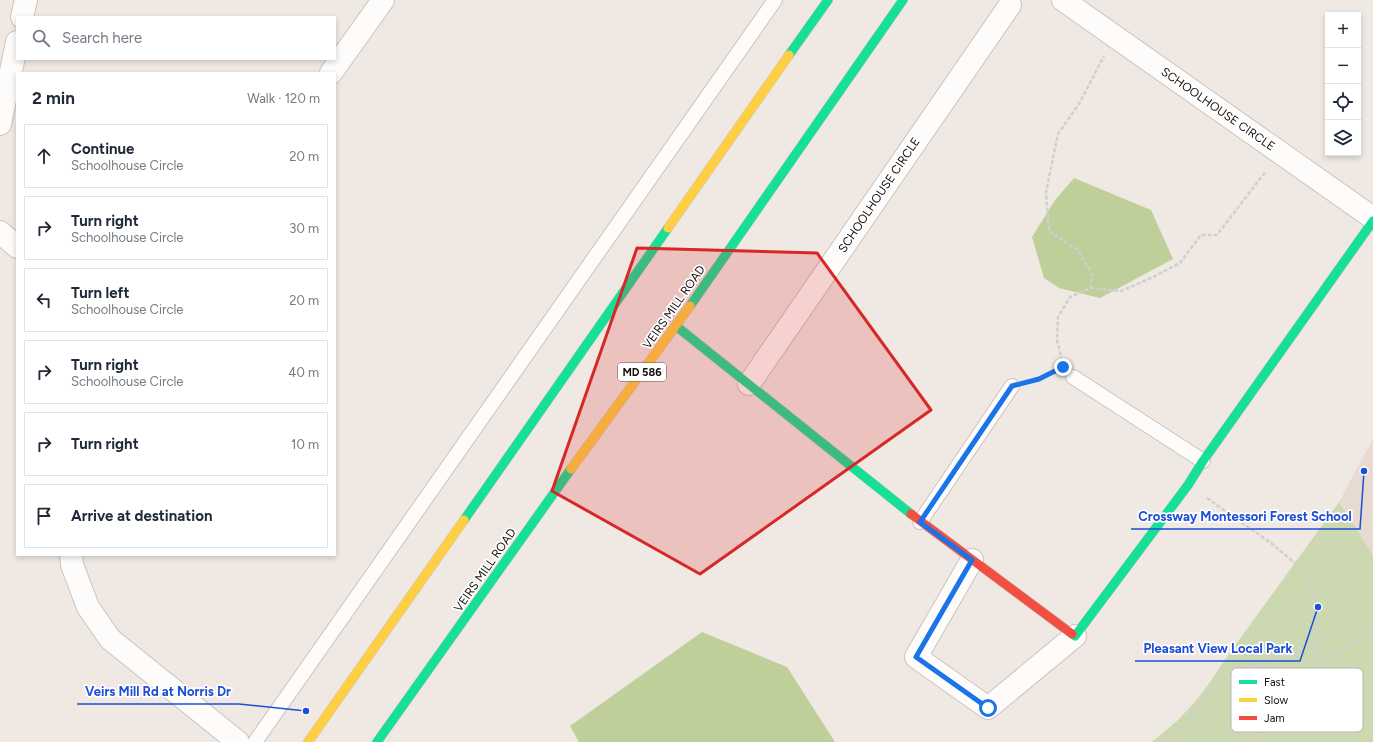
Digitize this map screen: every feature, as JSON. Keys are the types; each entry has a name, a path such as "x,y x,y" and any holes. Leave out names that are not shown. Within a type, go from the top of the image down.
{"main road":[{"path":"308,742 828,0"},
{"name":"VEIRS MILL ROAD","path":"378,742 579,457 676,326 904,0"},
{"path":"676,326 920,522 1075,636 1188,485 1203,461 1373,221"}],"street":[{"path":"22,16 26,0"},
{"path":"332,72 382,0"},
{"name":"SCHOOLHOUSE CIRCLE","path":"1063,0 1373,218"},
{"name":"SCHOOLHOUSE CIRCLE","path":"749,384 1011,2"},
{"path":"0,124 16,47"},
{"path":"0,232 16,246"},
{"path":"71,556 72,565 88,607 110,640 238,742"},
{"path":"972,560 916,657 988,708 1075,636"}],"lane":[{"path":"255,742 775,0"},
{"path":"1074,377 1203,461"},
{"path":"920,522 1012,386"}],"path":[{"path":"1091,288 1092,274 1078,250 1049,230 1046,192 1058,134 1080,102 1115,37"},
{"path":"1063,367 1057,340 1058,317 1070,297 1091,288 1121,291 1180,263 1201,235 1217,235 1280,152"},
{"path":"1012,386 1039,379 1057,370"},
{"path":"1188,485 1271,543 1302,569 1316,596 1319,667 1356,642 1373,627"},
{"path":"1242,668 1269,659 1317,648"},
{"path":"1166,742 1191,718 1216,685 1231,673"},
{"path":"1245,742 1257,732"}],"highlighted area":[{"path":"637,248 817,253 931,410 700,574 552,491"}],"shaded area":[{"path":"1373,439 1373,555 1339,502"}],"green space":[{"path":"1074,178 1151,210 1173,259 1100,298 1059,288 1044,278 1032,237 1055,200"},
{"path":"1339,502 1373,555 1373,742 1152,742 1178,720 1194,703"},
{"path":"702,632 787,667 835,742 579,742 570,726"}],"traffic: fast":[{"path":"789,55 828,0"},
{"path":"690,306 903,0"},
{"path":"1072,634 1075,636 1188,485 1203,461 1373,221"},
{"path":"464,520 668,228"},
{"path":"676,326 911,514"},
{"path":"377,742 571,469"}],"traffic: slow":[{"path":"668,228 789,55"},
{"path":"571,469 690,306"},
{"path":"308,742 464,520"}],"traffic: jam":[{"path":"911,514 1072,634"}],"place":[{"name":"Crossway Montessori Forest School","path":"1364,471"},
{"name":"Pleasant View Local Park","path":"1318,607"},
{"name":"Veirs Mill Rd at Norris Dr","path":"306,711"}],"route":[{"path":"988,708 916,657 972,560 920,522 1012,386 1039,379 1063,367"}]}
